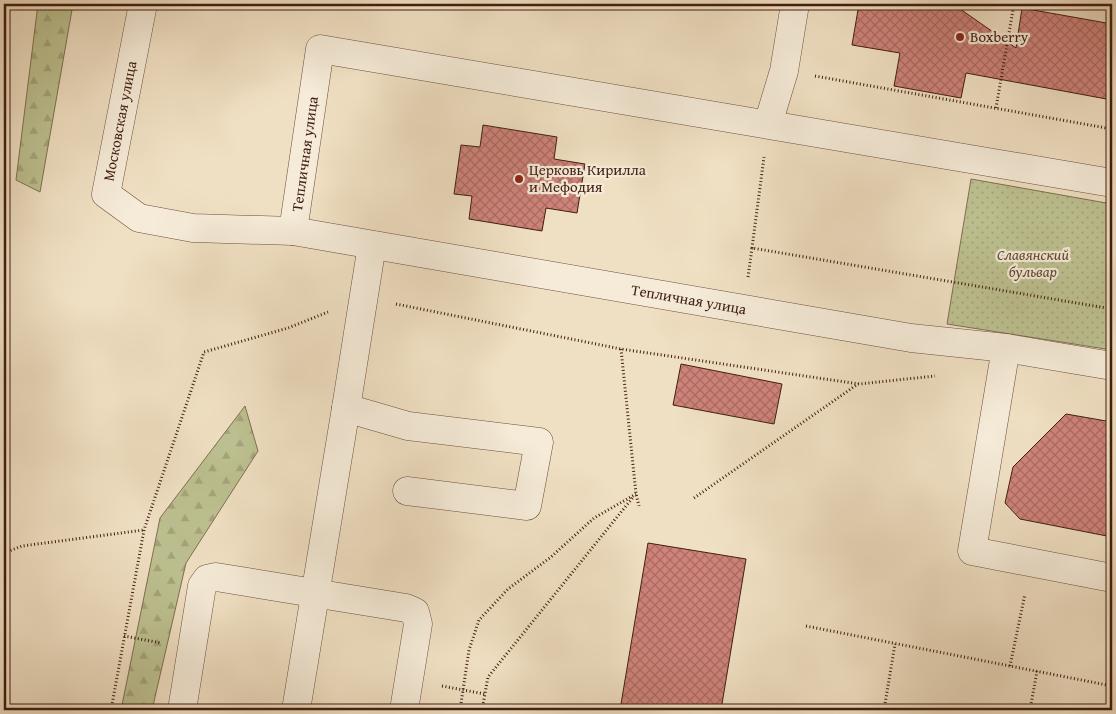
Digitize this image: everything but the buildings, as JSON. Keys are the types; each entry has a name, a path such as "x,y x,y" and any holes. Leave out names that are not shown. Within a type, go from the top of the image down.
{"street":[{"name":"Московская улица","path":"143,4 106,194 139,218 193,228 293,232"},
{"path":"768,124 784,71 795,4"},
{"name":"Тепличная улица","path":"1112,183 320,49 293,232 911,338 1006,348 1112,366"},
{"path":"296,710 372,245"},
{"path":"1006,348 972,551 1112,578"},
{"path":"346,408 408,426 539,442 527,506 407,491"},
{"path":"182,710 202,586 207,579 216,577 406,608 415,612 418,624 404,710"}],"path":[{"path":"996,108 1014,4"},
{"path":"784,71 1112,129"},
{"path":"744,309 768,124"},
{"path":"752,248 1112,309"},
{"path":"621,349 636,494 640,506"},
{"path":"694,498 859,384"},
{"path":"460,710 469,650 479,620 508,590 551,557 594,518 636,494"},
{"path":"482,710 488,677 636,494"},
{"path":"4,553 22,546 144,530"},
{"path":"1010,666 1031,563"},
{"path":"806,626 1112,686"},
{"path":"124,636 167,644"},
{"path":"884,710 895,644"},
{"path":"1030,710 1036,671"},
{"path":"434,685 485,694"}],"green space":[{"path":"38,4 73,4 40,192 16,180"},
{"name":"Славянский бульвар","path":"971,179 1112,204 1112,350 947,324"},
{"path":"245,406 258,451 186,563 152,710 121,710 160,518"}],"place":[{"name":"Boxberry","path":"960,37"},
{"name":"Церковь Кирилла и Мефодия","path":"519,179"}]}
